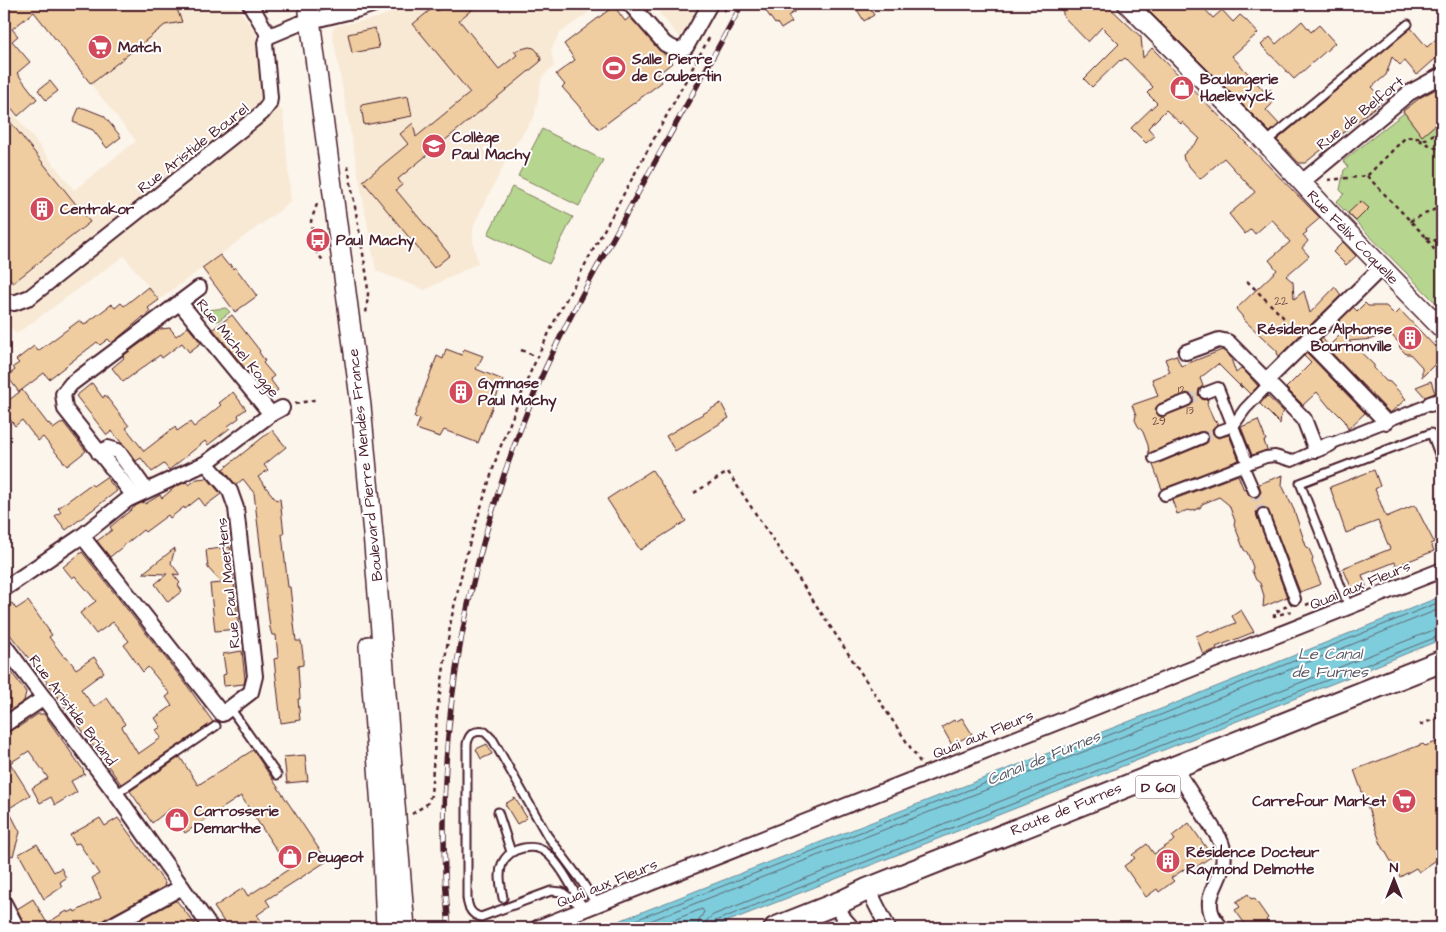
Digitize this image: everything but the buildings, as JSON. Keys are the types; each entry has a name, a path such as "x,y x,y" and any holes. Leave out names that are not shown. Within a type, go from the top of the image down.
{"main road":[{"name":"Boulevard Pierre Mendès France","path":"296,4 306,16 361,406 405,928"},
{"name":"Boulevard Pierre Mendès France","path":"306,16 321,193 352,440 364,568 381,808 386,928"},
{"name":"Route de Furnes","path":"803,928 843,915 870,894 1178,772 1442,661"},
{"name":"Route de Furnes","path":"1178,772 1442,674"},
{"name":"Route de Furnes","path":"775,928 843,915"}],"street":[{"path":"250,4 269,36 306,16 356,10 375,4"},
{"path":"630,4 665,44 677,50 686,47 710,4"},
{"name":"Rue Félix Coquelle","path":"1127,4 1266,142 1442,329"},
{"name":"Rue Aristide Bourel","path":"4,300 14,303 30,297 262,113 269,104 270,98 265,42 269,36"},
{"name":"Rue de Belfort","path":"1302,182 1409,93 1442,75"},
{"path":"1219,431 1233,426 1268,382 1307,340 1382,267"},
{"path":"140,493 99,453 65,408 62,398 64,391 199,288"},
{"name":"Rue Michel Kogge","path":"180,303 276,411"},
{"path":"1186,352 1219,340 1226,340 1304,419 1316,450"},
{"path":"1307,340 1386,422"},
{"path":"1205,393 1218,388 1233,426 1254,491"},
{"path":"1162,410 1187,400"},
{"path":"1165,495 1272,456 1292,462 1330,444 1436,402"},
{"path":"4,589 82,536 140,493 206,463 276,411"},
{"path":"1154,458 1202,438"},
{"name":"Rue Paul Maertens","path":"206,463 230,492 236,508 255,676 251,692 227,712"},
{"path":"1263,514 1295,599"},
{"path":"82,536 227,712"},
{"name":"Quai aux Fleurs","path":"537,928 1442,570"},
{"name":"Rue Aristide Briand","path":"4,645 116,794 211,928"},
{"path":"4,725 44,698"},
{"path":"1178,772 1219,838 1223,848 1222,870 1210,901 1212,915 1221,928"},
{"path":"107,928 182,887"},
{"path":"870,894 888,928"},
{"path":"4,904 17,928"}],"lane":[{"path":"1266,142 1408,24"},
{"path":"1349,607 1300,483 1431,433 1442,462"},
{"path":"116,794 227,712 277,776"},
{"path":"473,732 485,732 493,740 542,826 580,879 591,907 562,892 551,891 481,916 472,913 469,909 467,889 467,744 470,734 473,732"},
{"path":"498,812 511,852"},
{"path":"503,898 501,884 502,866 506,856 519,849 531,847 542,849 547,853 591,907"}],"path":[{"path":"723,12 728,4"},
{"path":"413,821 412,814 427,804 431,794 435,737 444,662 453,613 466,555 498,453 538,357 572,288 709,38"},
{"path":"1302,182 1367,176 1406,137 1426,139 1442,129"},
{"path":"1416,138 1442,151"},
{"path":"1367,176 1425,236 1442,262"},
{"path":"321,193 311,221 314,249 331,273"},
{"path":"1410,221 1442,206"},
{"path":"1425,236 1442,243"},
{"path":"1247,281 1284,318"},
{"path":"521,350 538,357"},
{"path":"276,411 318,399"},
{"path":"694,493 728,472 928,773"},
{"path":"1420,724 1437,718"}],"shaded area":[{"path":"27,4 235,4 256,33 263,91 283,112 291,202 159,300 124,256 16,334 4,319 4,101 74,190 136,141"},
{"name":"Collège Paul Machy","path":"411,4 600,4 559,34 551,50 554,66 542,77 534,117 510,153 476,220 473,229 473,242 478,263 425,290 376,271 332,31 336,26 377,18"},
{"path":"652,4 699,4 680,38"}],"green space":[{"path":"1442,87 1442,309 1336,202 1344,194 1340,190 1344,170 1348,167 1343,161 1404,113 1403,111 1421,97"},
{"path":"542,129 603,160 579,206 518,176"},
{"path":"512,187 573,217 549,264 488,234"},
{"path":"226,308 230,312 218,321 210,320 205,313 207,310"}],"water":[{"name":"Le Canal de Furnes","path":"1442,596 1442,639 1344,679 711,928 601,928 1161,709"}],"tunnel":[{"path":"1187,400 1205,393"},
{"path":"1202,438 1219,431"},
{"path":"1254,491 1263,514"}],"railway":[{"path":"449,928 444,858 445,788 450,719 459,651 473,584 491,517 512,451 557,343 742,4"}],"place":[{"name":"Match","path":"100,47"},
{"name":"Salle Pierre de Coubertin","path":"614,68"},
{"name":"Boulangerie Haelewyck","path":"1182,88"},
{"name":"Collège Paul Machy","path":"434,146"},
{"name":"Centrakor","path":"42,209"},
{"name":"Paul Machy","path":"318,240"},
{"name":"Résidence Alphonse Bournonville","path":"1410,338"},
{"name":"Gymnase Paul Machy","path":"461,392"},
{"name":"Carrefour Market","path":"1404,801"},
{"name":"Carrosserie Demarthe","path":"177,820"},
{"name":"Peugeot","path":"290,857"},
{"name":"Résidence Docteur Raymond Delmotte","path":"1168,861"}],"water label":[{"name":"Canal de Furnes","path":"1043,757"}]}
